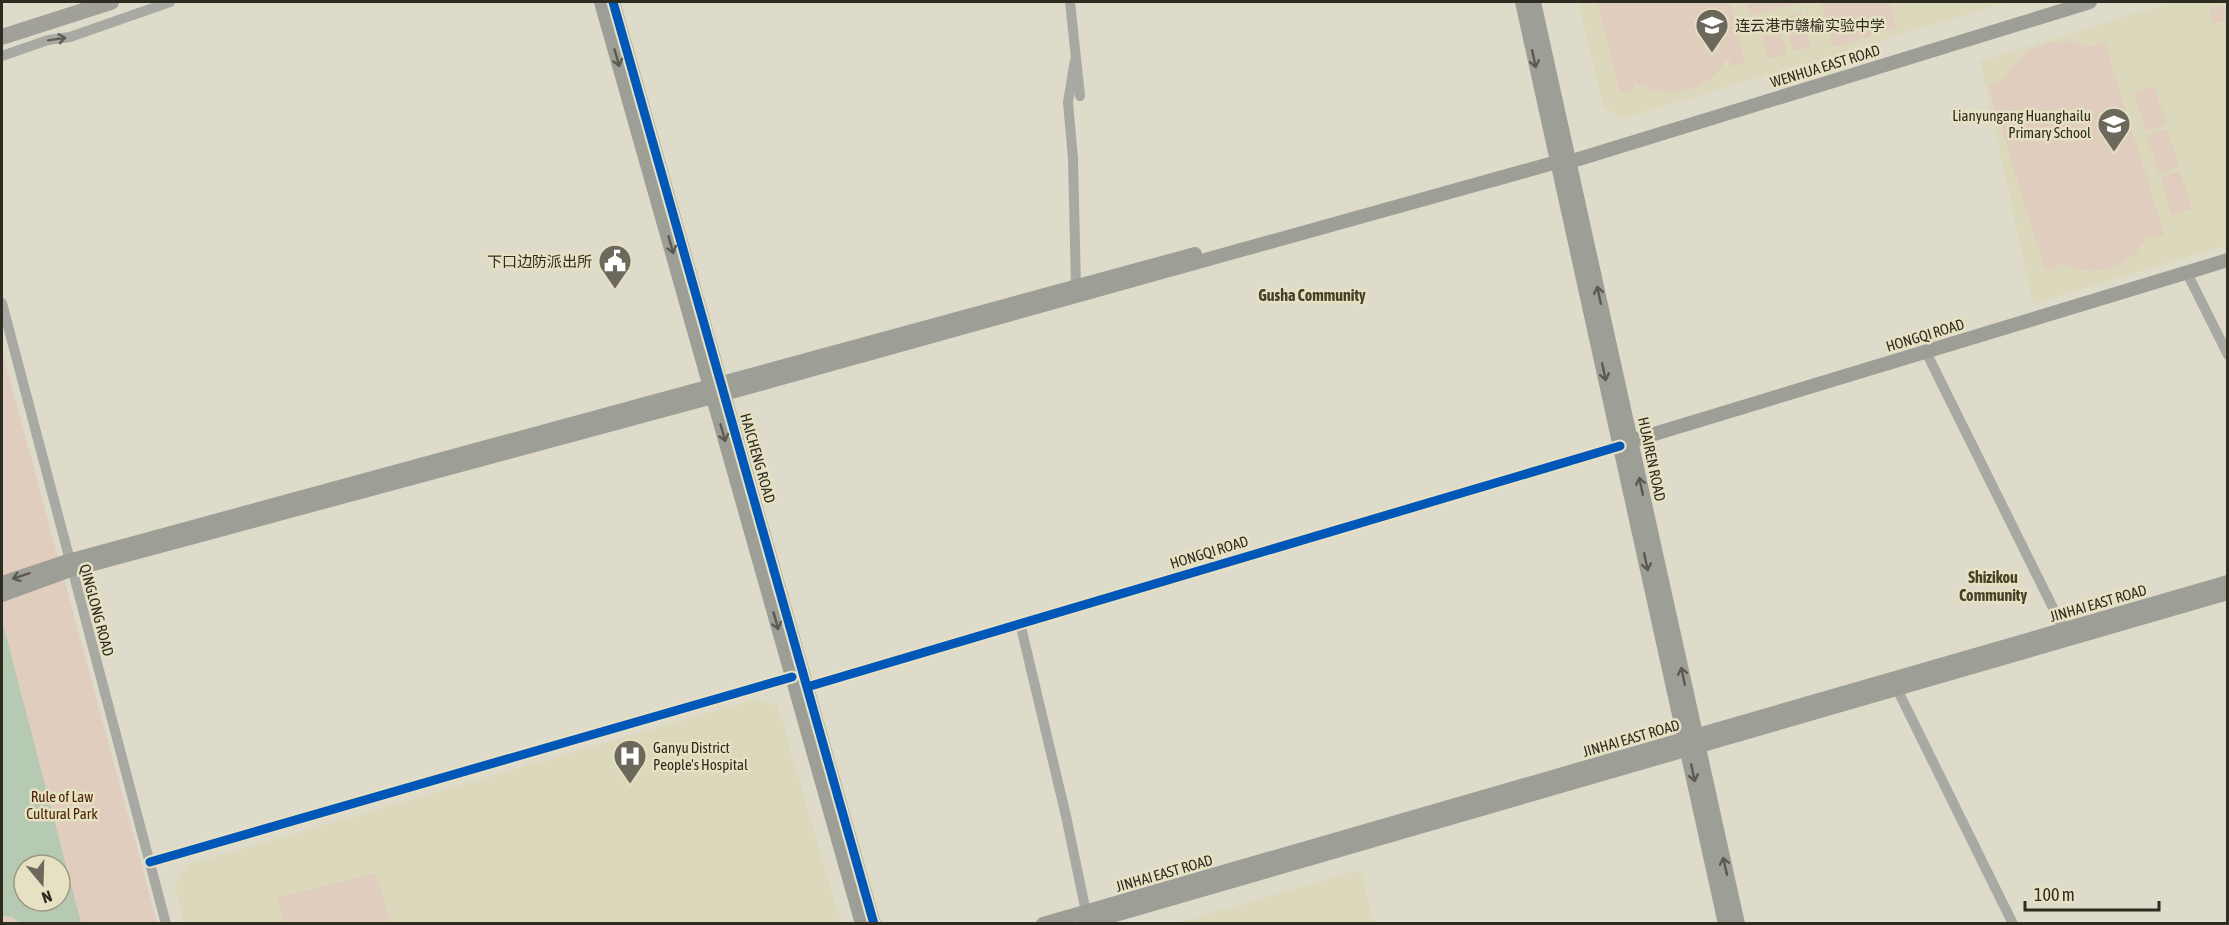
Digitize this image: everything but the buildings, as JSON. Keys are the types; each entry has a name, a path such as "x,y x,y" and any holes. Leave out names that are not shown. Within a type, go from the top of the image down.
{"main road":[{"path":"2,37 111,2"},
{"name":"HAICHENG ROAD","path":"601,2 807,687 874,924"},
{"name":"HAICHENG ROAD","path":"613,2 792,676 862,924"},
{"name":"HUAIREN ROAD","path":"1522,2 1561,160 1692,743 1738,924"},
{"name":"HUAIREN ROAD","path":"1534,2 1561,160"},
{"name":"WENHUA EAST ROAD","path":"1561,160 2090,2"},
{"path":"717,390 1076,287 1561,160"},
{"path":"2,591 70,566 1561,160"},
{"name":"HONGQI ROAD","path":"1625,443 2228,260"},
{"name":"JINHAI EAST ROAD","path":"1043,924 1085,918 1692,743 2228,582"},
{"name":"JINHAI EAST ROAD","path":"1692,743 1897,689 2228,594"},
{"name":"HUAIREN ROAD","path":"1692,743 1725,924"}],"street":[{"path":"2,56 48,40 70,37 170,2"},
{"path":"1070,2 1080,96"},
{"path":"1075,60 1068,102 1073,159 1076,287"},
{"path":"2187,273 2228,355"},
{"name":"QINGLONG ROAD","path":"2,303 166,924"},
{"path":"1926,352 2064,630"},
{"name":"HONGQI ROAD","path":"807,687 1625,443"},
{"path":"1020,623 1066,816 1085,918"},
{"path":"150,862 792,676"},
{"path":"1897,689 2013,924"}],"shaded area":[{"name":"连云港市赣榆实验中学","path":"1578,2 2007,2 1622,119 1603,107"},
{"name":"Lianyungang Huanghailu Primary School","path":"2173,2 2227,2 2227,245 2033,304 1980,61"},
{"path":"2,620 63,853 12,853 12,913 72,913 72,888 81,923 20,923 12,917 2,916"},
{"name":"Ganyu District People's Hospital","path":"756,699 770,705 777,703 841,923 184,923 175,884 187,865"},
{"path":"1362,869 1373,923 1178,923"}],"green space":[{"path":"1597,2 1730,2 1745,63 1731,66 1728,57 1710,79 1686,90 1660,91 1633,81 1635,90 1620,93"},
{"path":"1746,2 1805,2 1750,16"},
{"path":"1821,2 1889,2 1896,28 1833,47"},
{"path":"2224,5 2227,20 2213,24 2209,10"},
{"path":"1801,12 1811,46 1793,51 1783,17"},
{"path":"1777,19 1787,53 1768,59 1759,24"},
{"path":"2070,41 2090,47 2105,43 2164,234 2151,238 2149,235 2132,256 2110,268 2097,271 2071,268 2058,262 2059,266 2045,270 1988,84 2004,79 2016,62 2031,50 2049,43"},
{"path":"2154,87 2166,124 2146,131 2134,93"},
{"path":"2167,129 2179,167 2159,173 2147,135"},
{"path":"2180,171 2192,209 2172,215 2161,177"},
{"name":"Rule of Law Cultural Park","path":"2,351 157,923 2,923"},
{"path":"376,873 390,923 284,923 277,898"}],"cycle path":[{"path":"613,2 874,924"},
{"path":"807,687 1620,446"},
{"path":"150,862 792,677"}],"place":[{"name":"连云港市赣榆实验中学","path":"1712,54"},
{"name":"Lianyungang Huanghailu Primary School","path":"2114,153"},
{"name":"下口边防派出所","path":"615,290"},
{"name":"Ganyu District People's Hospital","path":"630,785"}],"district":[{"name":"Gusha Community","path":"1312,295"},
{"name":"Shizikou Community","path":"1993,586"}]}
